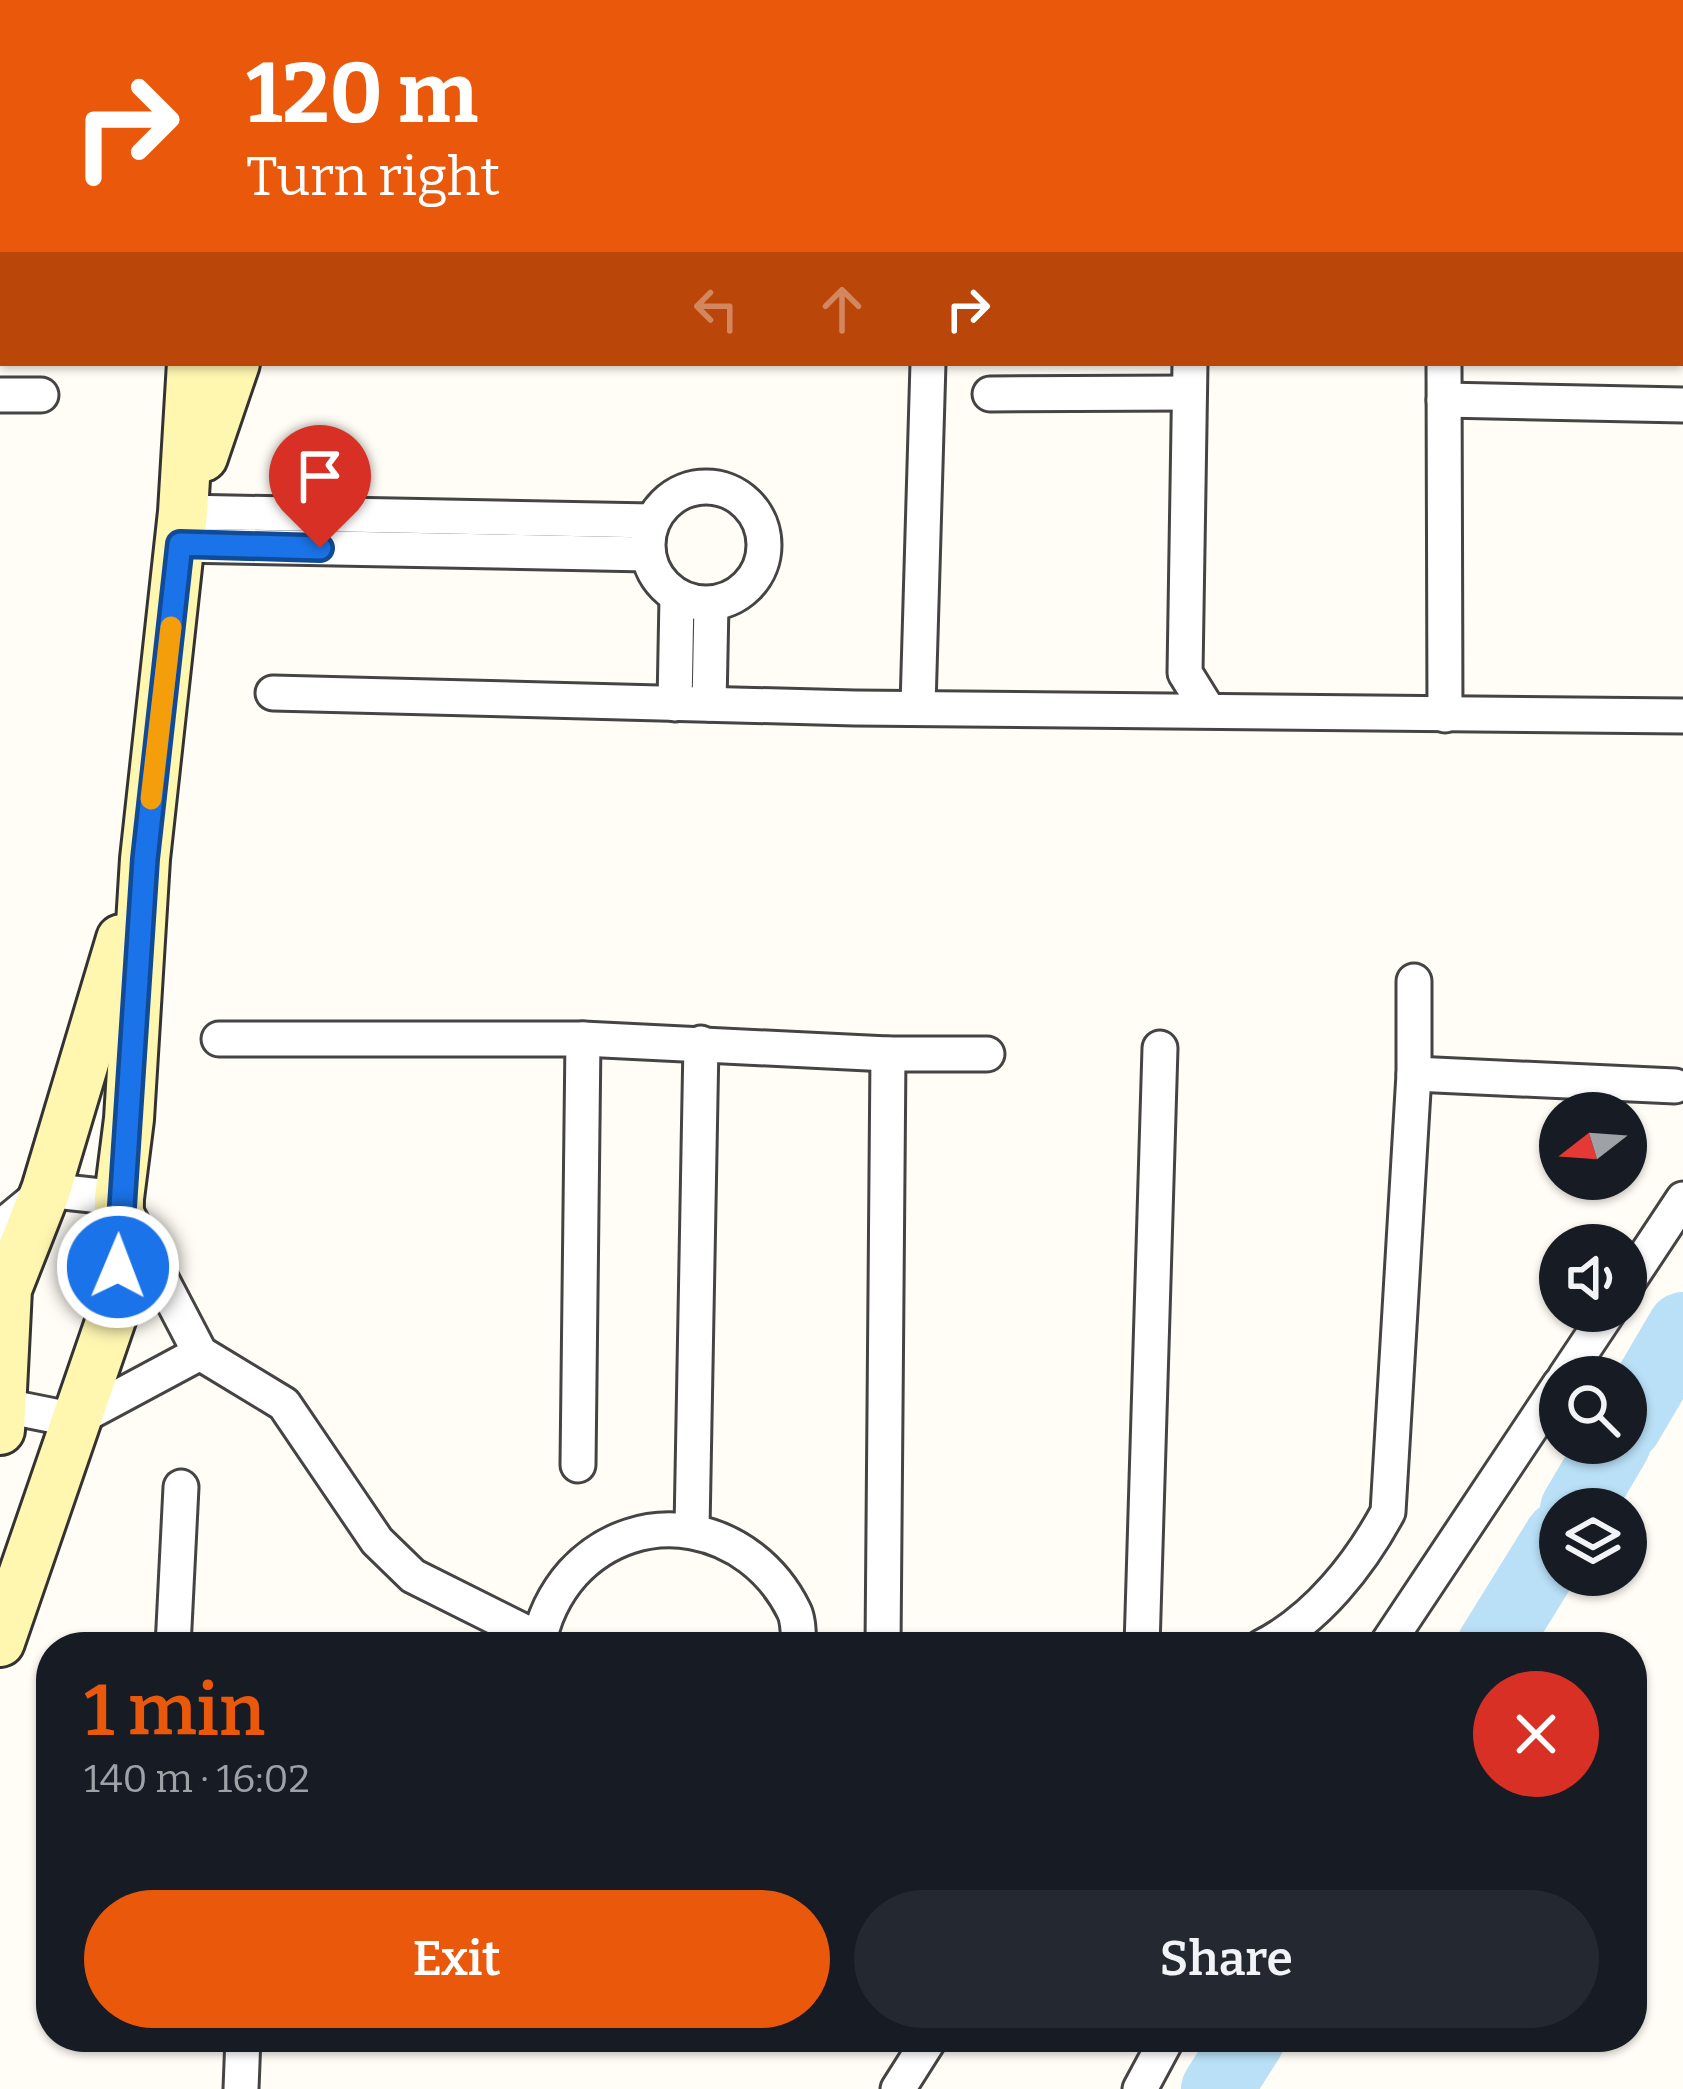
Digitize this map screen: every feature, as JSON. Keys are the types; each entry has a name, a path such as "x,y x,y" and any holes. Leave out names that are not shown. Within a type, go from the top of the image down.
{"street":[{"path":"0,1642 116,1302 119,1198 129,1119 145,859 182,528 192,366"},
{"path":"182,528 234,366"},
{"path":"918,706 928,366"},
{"path":"1444,366 1445,716"},
{"path":"990,394 1190,378 1185,674 1208,710"},
{"path":"0,395 41,395"},
{"path":"1444,400 1683,405"},
{"path":"693,488 720,488 744,500 760,523 765,550 756,576 737,595 711,604 676,597 657,579 650,538 668,500 693,488"},
{"path":"182,528 650,538"},
{"path":"675,704 676,597"},
{"path":"710,704 711,604"},
{"path":"273,693 1255,714 1683,716"},
{"path":"145,859 46,1190 7,1289 1,1414 75,1420 200,1353"},
{"path":"1287,1632 1362,1560 1388,1511 1414,1074 1414,981"},
{"path":"219,1039 584,1040 987,1054"},
{"path":"578,1465 584,1040"},
{"path":"692,1529 701,1043"},
{"path":"1142,1632 1160,1048"},
{"path":"883,1632 888,1054"},
{"path":"1414,1074 1675,1086"},
{"path":"0,1228 46,1190 119,1198"},
{"path":"119,1198 200,1353 284,1405 377,1541 413,1576 518,1632"},
{"path":"1647,1253 1683,1199"},
{"path":"1395,1632 1539,1416"},
{"path":"174,1632 181,1487"},
{"path":"543,1632 557,1591 592,1552 640,1531 692,1529 755,1557 796,1613 798,1632"},
{"path":"241,2089 242,2052"},
{"path":"898,2089 921,2052"},
{"path":"1140,2089 1160,2052"}],"waterway":[{"path":"1647,1389 1683,1328"},
{"path":"1588,1488 1603,1464"},
{"path":"1501,1632 1539,1571"},
{"path":"1217,2089 1240,2052"}],"slow traffic":[{"path":"151,799 171,627"}],"route":[{"path":"118,1267 145,859 180,544 320,548"}]}
